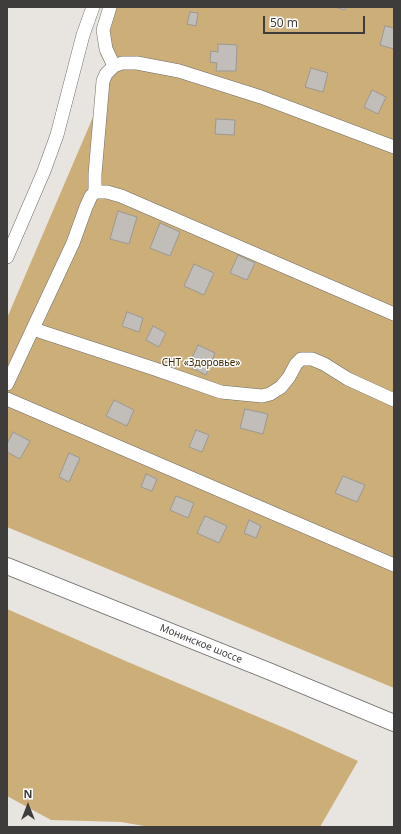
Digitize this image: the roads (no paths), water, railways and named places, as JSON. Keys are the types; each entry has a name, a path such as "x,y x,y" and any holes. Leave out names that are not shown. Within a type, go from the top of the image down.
{"main road":[{"name":"Монинское шоссе","path":"7,566 394,723"}],"street":[{"path":"7,257 44,171 57,135 83,35 93,7"},
{"path":"110,7 103,30 106,49 114,66"},
{"path":"7,384 73,243 91,196 95,192 95,174 103,80 106,74 114,66 122,63 137,63 179,71 261,97 394,147"},
{"path":"95,192 107,192 121,196 394,314"},
{"path":"33,328 221,392 262,396 270,394 281,387 301,359 312,359 324,364 348,379 394,400"},
{"path":"7,399 394,565"}],"park label":[{"name":"СНТ «Здоровье»","path":"201,363"}]}
